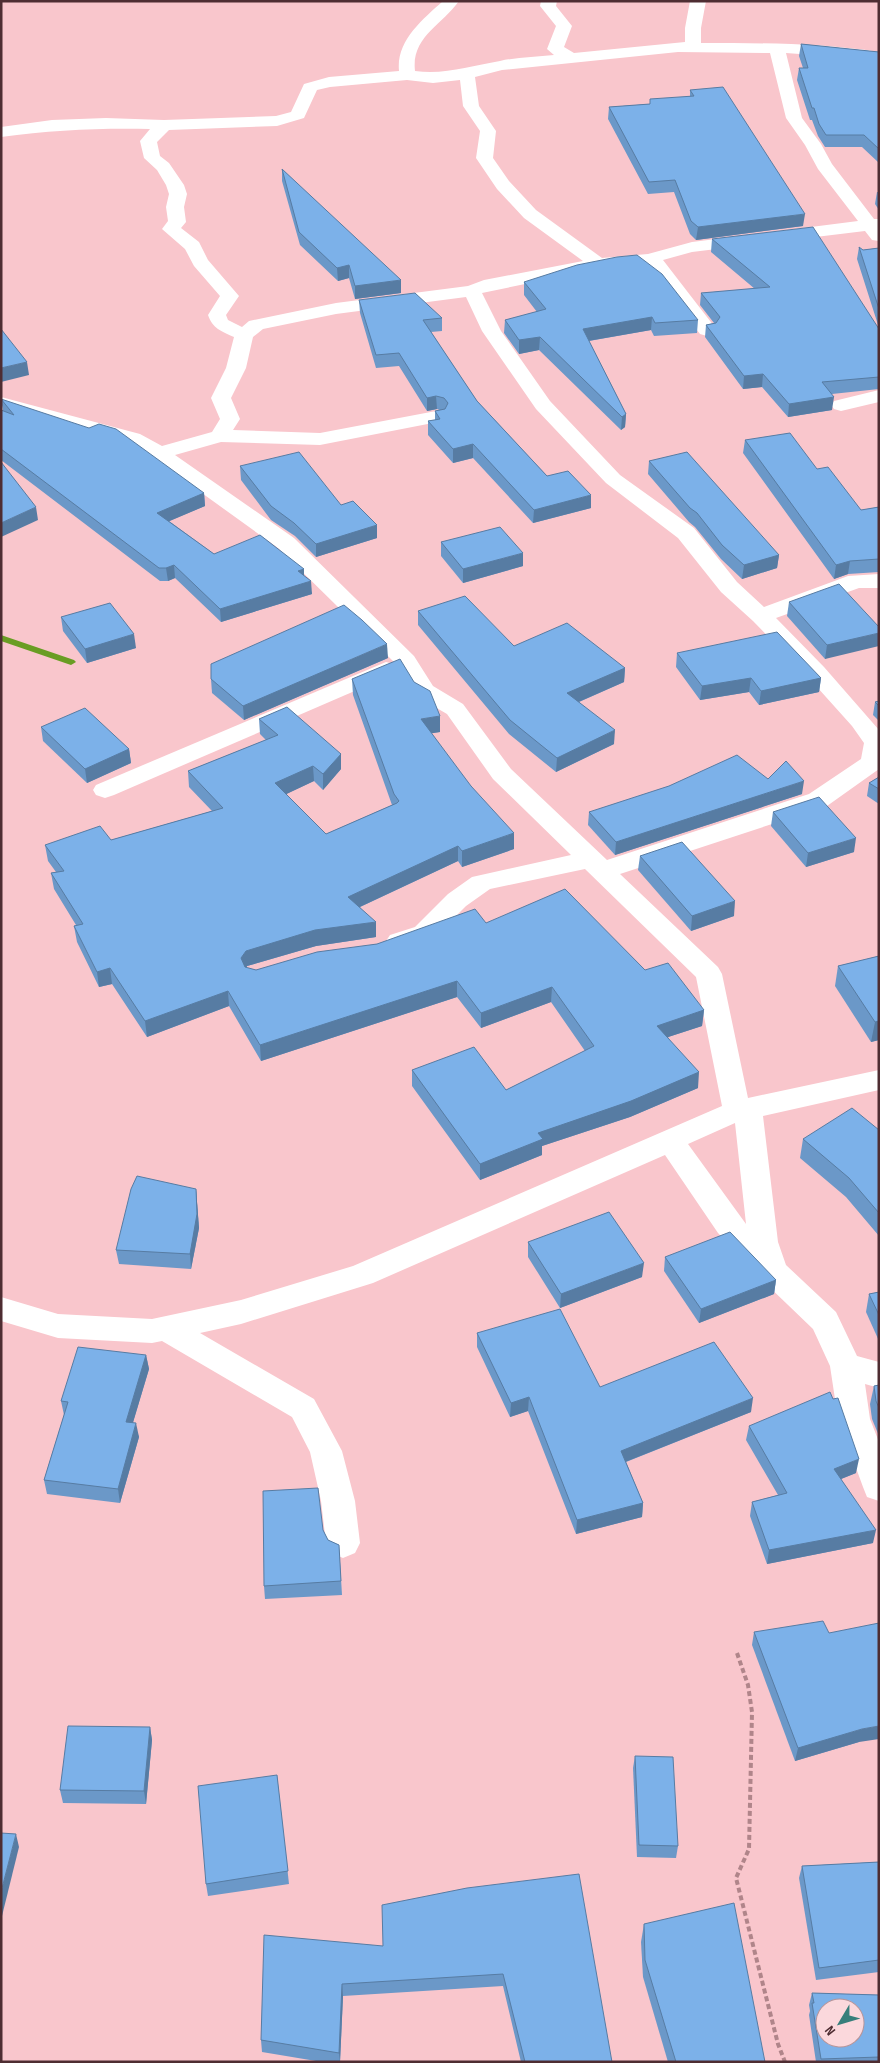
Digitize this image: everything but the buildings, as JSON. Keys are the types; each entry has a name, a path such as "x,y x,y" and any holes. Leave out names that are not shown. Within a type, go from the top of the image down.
{"street":[{"path":"407,76 407,55 414,41 426,24 452,1"},
{"path":"549,1 548,6 564,26 555,49 570,57"},
{"path":"693,47 692,28 698,1"},
{"path":"1,132 52,125 106,123 164,125 277,121 298,115 310,87 329,82 407,76 433,78 467,74 501,65 570,57 693,47 777,48 854,53 879,57"},
{"path":"777,48 794,118 814,144 824,166 876,229"},
{"path":"467,74 471,106 488,131 484,158 502,185 530,214 598,264"},
{"path":"164,125 148,141 152,158 163,167 175,185 178,194 175,207 177,222 171,229 193,246 200,262 230,296 218,315 220,323 244,335"},
{"path":"220,436 230,419 221,398 236,368 244,335 256,325 352,305 400,301 472,291 484,286 598,264 653,259 656,256 692,247 876,229"},
{"path":"653,259 707,330"},
{"path":"377,949 424,933 457,900 481,884 518,874 597,865 712,836 818,800 873,762 876,743 860,721 761,616 729,587 686,533 613,479 543,405 492,331 472,291"},
{"path":"841,405 879,396"},
{"path":"1,403 133,438 159,453 286,543 406,661 424,691 455,709 502,774 709,974 742,1110 763,1242 773,1272"},
{"path":"159,453 220,436 320,439 436,417"},
{"path":"761,616 856,581 879,580"},
{"path":"105,790 406,661"},
{"path":"1,1309 58,1326 152,1331 242,1312 362,1275 742,1110 879,1080"},
{"path":"670,1140 729,1225 773,1272 825,1321 846,1366 854,1419 879,1487"},
{"path":"166,1328 303,1408 326,1451 338,1501 343,1543"},
{"path":"846,1366 879,1375"}],"path":[{"path":"737,1653 748,1685 752,1712 749,1849 736,1878 778,2044 785,2062"}],"waterway":[{"path":"1,638 71,662"}]}
